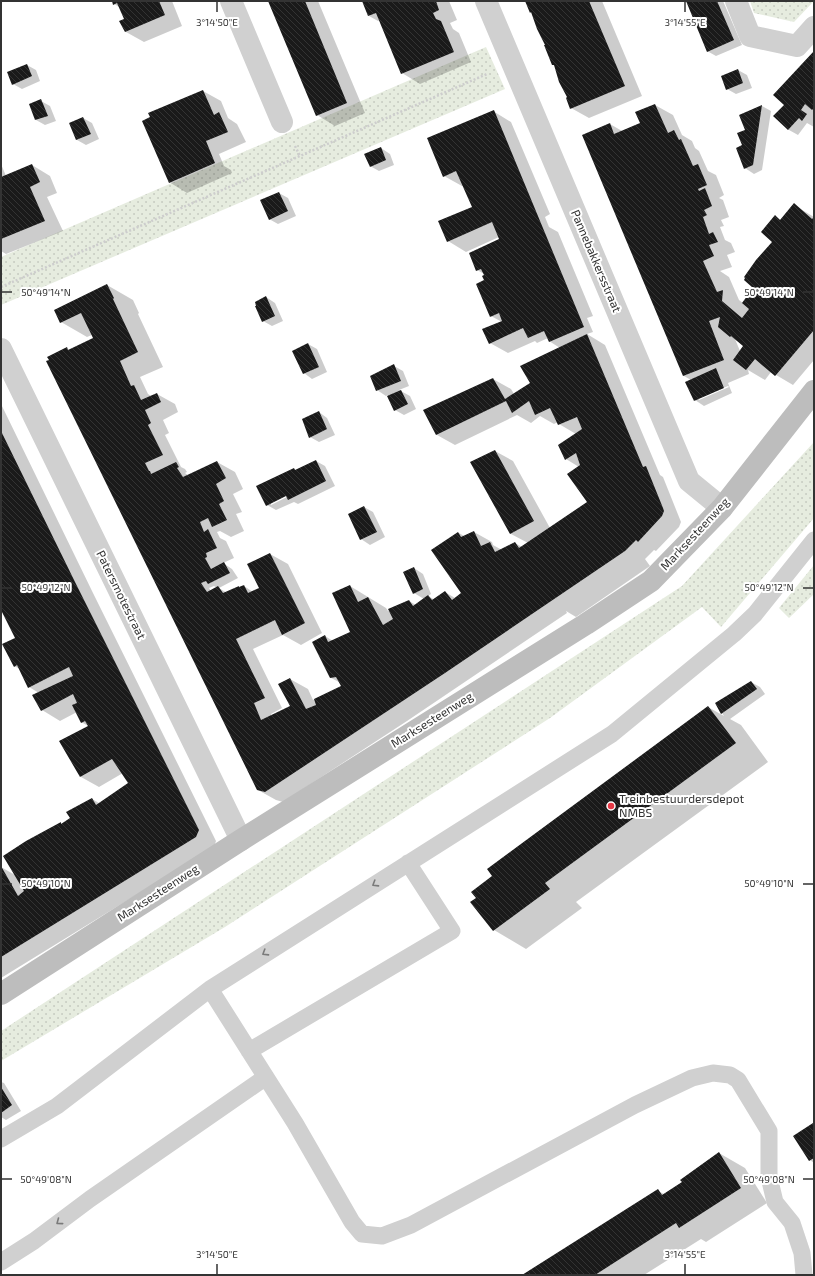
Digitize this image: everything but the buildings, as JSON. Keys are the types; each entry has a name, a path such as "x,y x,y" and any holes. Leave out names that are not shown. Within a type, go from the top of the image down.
{"street":[{"path":"231,1 282,122"},
{"name":"Pannebakkersstraat","path":"486,1 689,481 722,508"},
{"path":"736,1 750,36 797,46 814,27"},
{"name":"Patersmotestraat","path":"1,350 241,840"},
{"name":"Marksesteenweg","path":"1,994 241,840 586,624 651,581 722,508 814,391"}],"lane":[{"path":"1,1139 57,1106 210,989 612,734 734,634 756,614 814,540"},
{"path":"250,1051 452,931 408,863"},
{"path":"210,989 295,1123 352,1222 362,1234 382,1236 411,1225 635,1105 692,1078 713,1073 730,1076 738,1080 769,1131 769,1177 775,1202 792,1223 802,1253 804,1275"},
{"path":"1,1262 34,1241 90,1199 266,1077"}],"path":[{"path":"1,287 512,64"}],"shaded area":[{"path":"750,1 814,1 794,22 754,13"},
{"path":"486,47 505,89 1,305 1,257"},
{"path":"814,442 814,518 721,627 702,607 550,718 225,927 1,1061 1,1031 682,586"},
{"path":"814,565 814,594 789,618 779,608"}],"place":[{"name":"Treinbestuurdersdepot NMBS","path":"611,806"}]}
